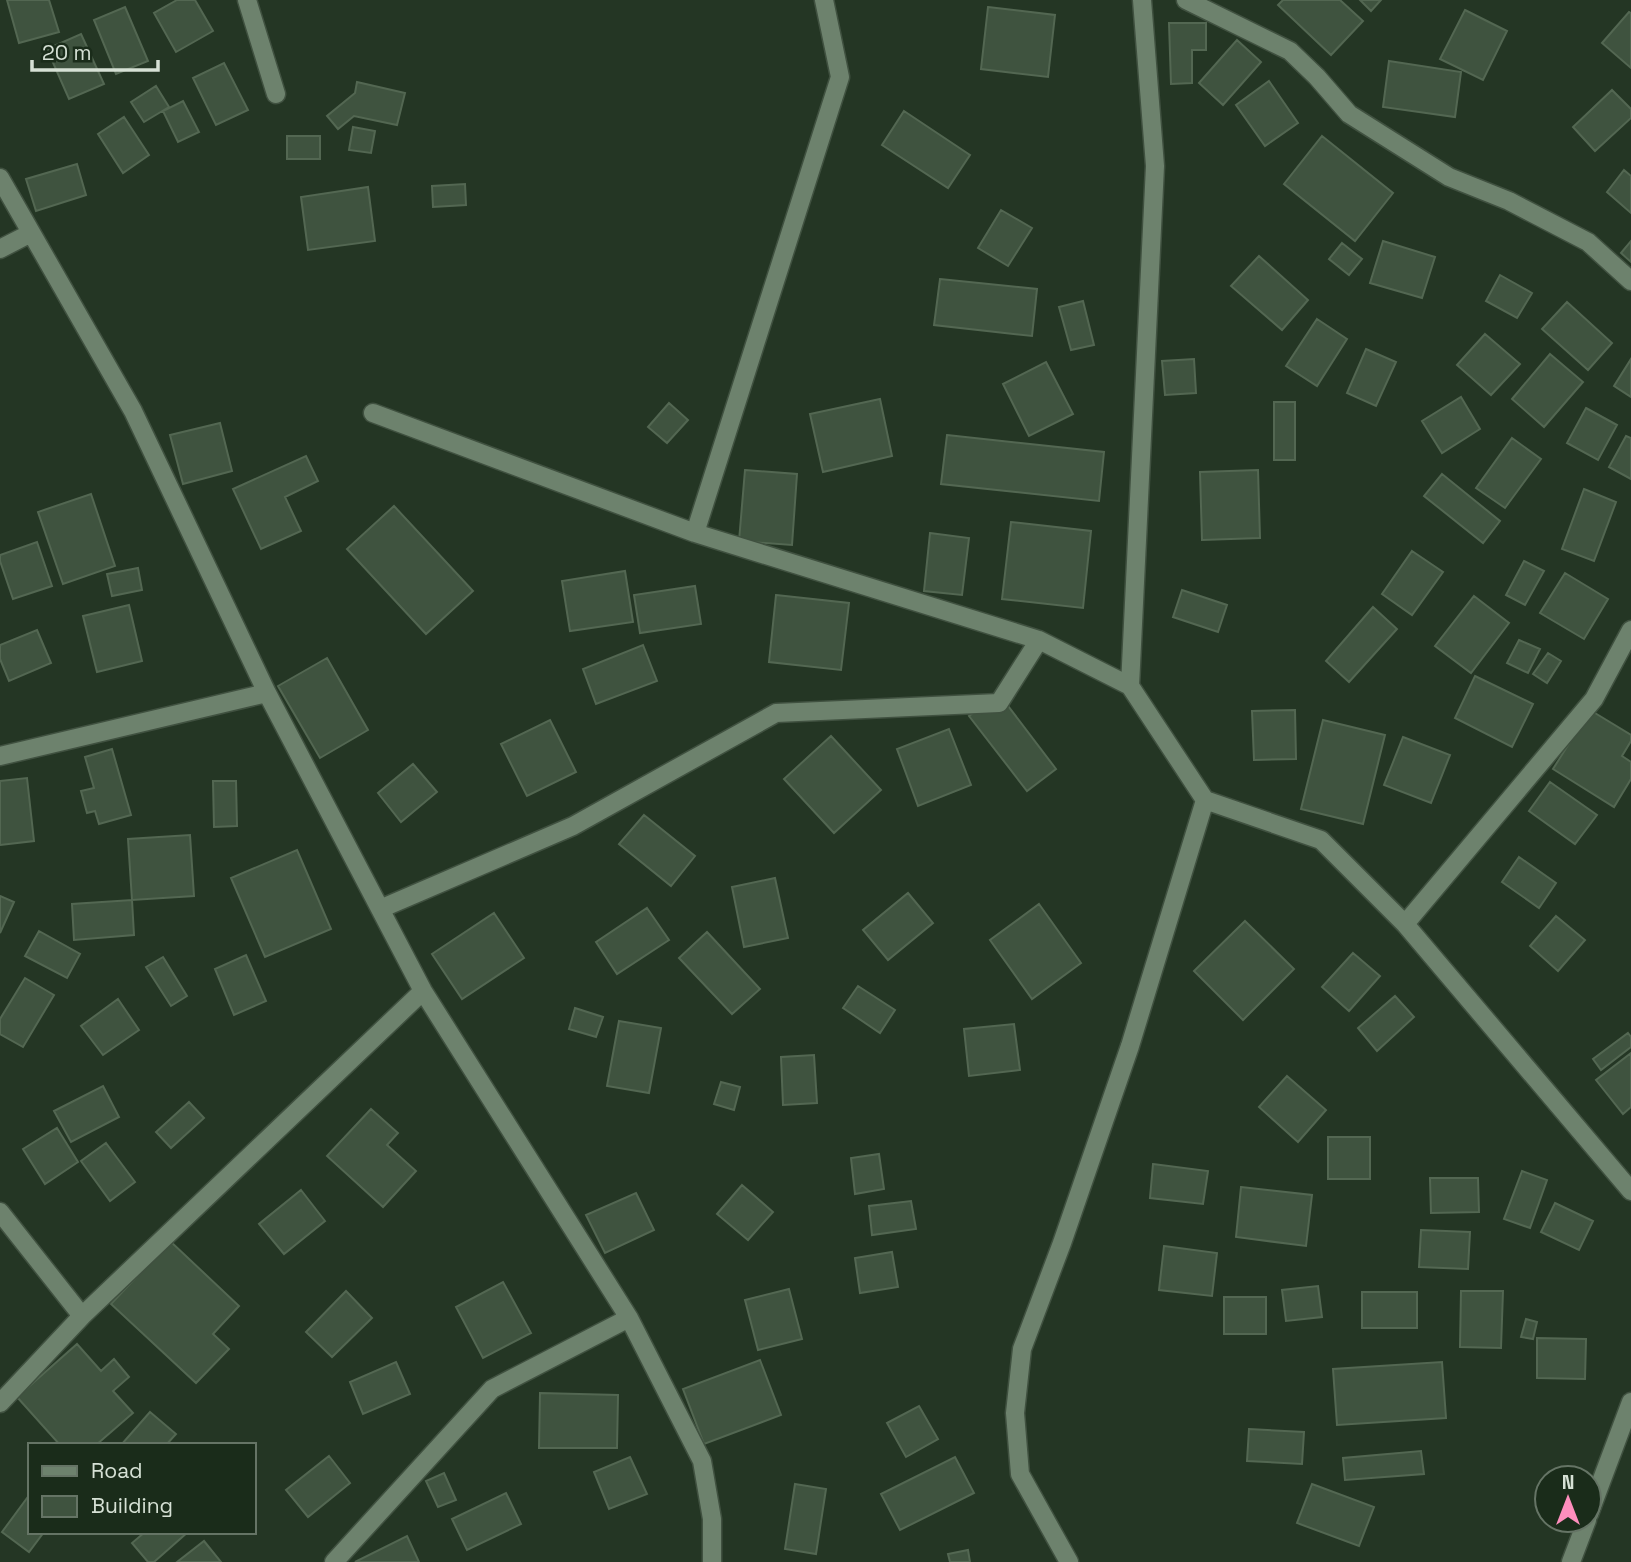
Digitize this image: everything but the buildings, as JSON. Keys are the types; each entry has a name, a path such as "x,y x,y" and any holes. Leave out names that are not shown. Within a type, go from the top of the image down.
{"street":[{"path":"247,0 276,94"},
{"path":"695,533 840,78 824,0"},
{"path":"1130,686 1155,166 1142,0"},
{"path":"1186,0 1290,51 1349,114 1449,177 1509,201 1588,242 1631,281"},
{"path":"0,178 133,411 267,693 423,991 629,1318 702,1461 712,1519 712,1562"},
{"path":"0,249 31,233"},
{"path":"373,413 695,533 1039,640 1130,686 1205,800 1321,840 1405,924 1631,1191"},
{"path":"1405,924 1594,699 1631,629"},
{"path":"380,909 573,826 776,713 999,703 1039,640"},
{"path":"0,756 267,693"},
{"path":"1069,1562 1020,1474 1015,1413 1023,1349 1130,1046 1205,800"},
{"path":"0,1403 82,1316 423,991"},
{"path":"0,1212 82,1316"},
{"path":"334,1562 492,1389 629,1318"},
{"path":"1603,1477 1631,1402"},
{"path":"1571,1562 1582,1534"}]}
